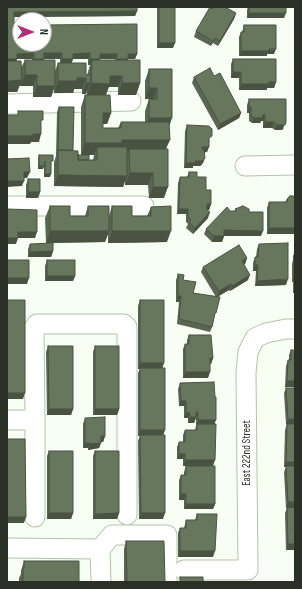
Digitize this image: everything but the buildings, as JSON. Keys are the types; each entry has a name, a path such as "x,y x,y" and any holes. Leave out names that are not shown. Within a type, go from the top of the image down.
{"street":[{"path":"7,104 131,101"},
{"path":"244,166 295,165"},
{"path":"7,206 144,206"},
{"path":"35,518 34,328 37,324 124,324 127,327 127,515"},
{"name":"East 222nd Street","path":"184,570 248,570 246,373 248,352 255,338 266,333 295,329"},
{"path":"7,420 35,420"},
{"path":"101,582 100,549 112,535 167,535 167,582"},
{"path":"7,548 100,549"}]}
